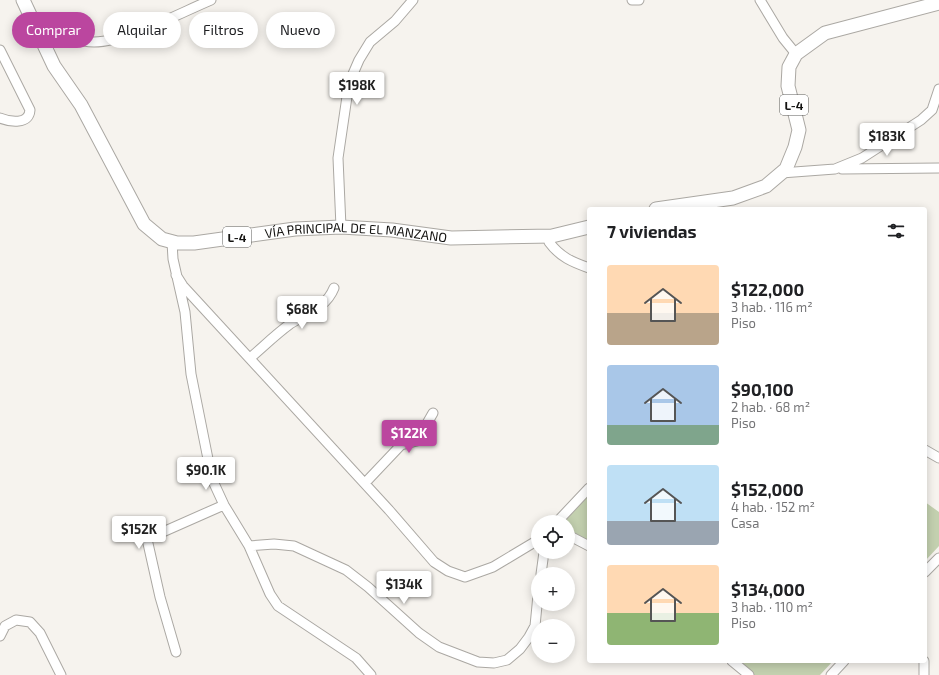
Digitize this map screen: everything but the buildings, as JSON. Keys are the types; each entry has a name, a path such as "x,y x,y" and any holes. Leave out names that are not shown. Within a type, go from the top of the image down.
{"main road":[{"name":"VÍA PRINCIPAL DE EL MANZANO","path":"23,0 29,12"},
{"path":"796,54 825,33 939,3"},
{"name":"VÍA PRINCIPAL DE EL MANZANO","path":"46,48 54,66 81,105 144,224 162,239 172,242 194,243 295,229 341,227 392,230 451,238 552,236 587,228"},
{"name":"L-4","path":"670,207 733,198 766,186 786,169 791,158 799,130 788,86 789,67 796,54"}],"street":[{"path":"95,41 112,40 211,0"},
{"path":"341,227 338,158 349,83 359,60 370,42 395,21 412,0"},
{"path":"632,0 639,0"},
{"path":"760,0 783,38 796,54"},
{"path":"0,50 30,110 28,118 22,120 10,121 0,118"},
{"path":"835,169 862,158 921,120 932,110 939,90"},
{"path":"781,173 835,169 939,168"},
{"path":"724,207 725,199 733,198"},
{"path":"552,236 549,242 556,252 566,259 587,267"},
{"path":"172,242 176,275 185,312 191,374 206,458 212,479 224,505 249,546 270,594 278,606 356,658 371,675"},
{"path":"176,275 183,286 365,483 434,562 448,571 465,577 493,567 531,544"},
{"path":"250,358 289,325 322,306 330,298 334,288"},
{"path":"365,483 401,445 417,441 433,413"},
{"path":"927,451 939,448"},
{"path":"927,452 939,458"},
{"path":"564,515 587,490"},
{"path":"176,652 160,597 147,539 224,505"},
{"path":"575,539 587,545"},
{"path":"249,546 274,544 294,546 346,570 368,587 419,633 439,647 478,662 494,663 507,660 520,649 535,626 536,611"},
{"path":"927,570 939,558"},
{"path":"0,636 5,626 16,620 30,622 40,632 61,675"},
{"path":"734,663 749,675"},
{"path":"831,675 842,663"},
{"path":"924,663 924,675"}],"green space":[{"path":"587,492 587,543 575,535 575,515 562,515"},
{"path":"927,503 939,512 939,546 927,559"},
{"path":"735,663 831,663 820,675 748,675"}]}
